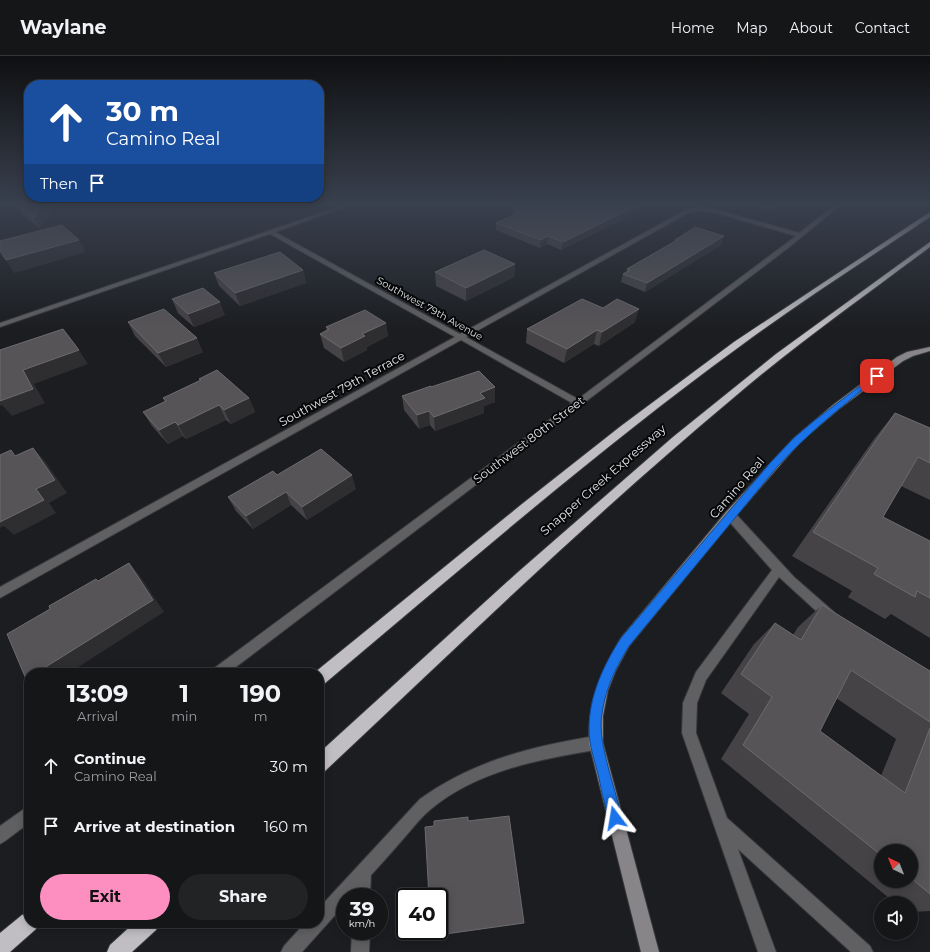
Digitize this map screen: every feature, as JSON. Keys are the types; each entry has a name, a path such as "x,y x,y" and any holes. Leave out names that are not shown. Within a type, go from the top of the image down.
{"highway":[{"name":"Snapper Creek Expressway","path":"324,675 526,507 625,428 743,340 881,247"},
{"name":"Snapper Creek Expressway","path":"324,760 570,533 663,451 780,354 926,247"},
{"path":"0,947 24,926"},
{"path":"117,952 143,928"}],"street":[{"path":"0,325 228,247"},
{"name":"Southwest 79th Avenue","path":"298,247 579,403"},
{"name":"Southwest 79th Terrace","path":"0,593 622,247"},
{"name":"Southwest 80th Street","path":"225,668 786,247"},
{"name":"Camino Real","path":"650,952 596,743 595,726 598,703 603,684 612,662 625,642 730,515 797,440 900,359 910,354 930,349"},
{"path":"730,515 778,570 805,597 840,624"},
{"path":"767,952 719,822 689,733 688,711 692,693 711,661 778,570"},
{"path":"324,915 425,804 443,791 462,780 506,763 559,749 596,743"},
{"path":"0,836 24,818"},
{"path":"719,822 864,952"},
{"path":"362,888 363,873"},
{"path":"290,952 312,928"},
{"path":"360,952 361,940"}],"building":[{"path":"0,247 54,247 6,260 0,251"},
{"path":"665,247 706,247 647,283 623,274 630,270 627,269"},
{"path":"484,250 515,264 466,288 435,272"},
{"path":"280,252 303,270 235,293 214,273"},
{"path":"203,288 220,302 188,314 172,299"},
{"path":"582,299 603,308 617,299 639,309 602,332 597,330 567,349 527,329"},
{"path":"164,309 197,338 158,353 128,322"},
{"path":"365,310 386,323 362,334 365,336 341,348 320,334 329,329 326,327"},
{"path":"63,329 79,350 23,370 33,389 0,401 0,350"},
{"path":"217,370 249,398 224,410 219,405 178,425 175,422 159,430 143,412 166,401 163,398 201,380 199,379"},
{"path":"479,371 495,387 480,393 485,398 434,417 429,411 417,415 402,396 431,386"},
{"path":"895,413 930,428 930,463 918,457 883,517 930,541 930,598 917,591 915,597 874,574 878,568 813,532"},
{"path":"33,448 55,480 36,489 44,500 0,522 0,455 11,450 15,456"},
{"path":"321,449 352,475 302,507 286,492 246,516 228,497 273,471 277,475"},
{"path":"129,563 153,600 44,668 24,668 24,674 7,634 50,609 49,606 96,579 98,581"},
{"path":"822,605 930,671 930,722 851,670 820,731 905,793 930,728 930,894 918,884 918,844 874,844 874,849 743,745 772,697 741,674 775,623 801,640"},
{"path":"509,816 524,923 448,934 448,888 428,888 425,827 434,826 434,821 468,817 468,821"}],"route":[{"path":"615,818 596,743 595,726 598,703 603,684 612,662 625,642 774,464 797,440 836,406 877,376"}]}
